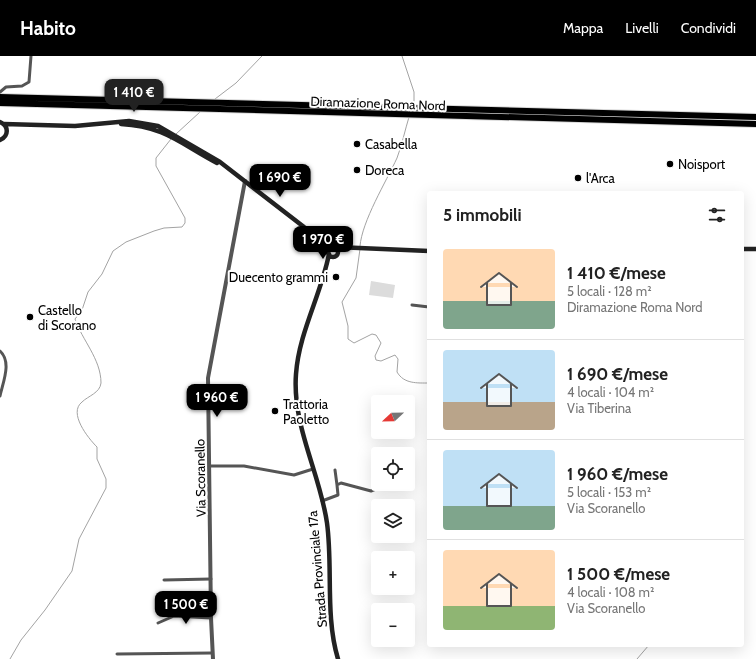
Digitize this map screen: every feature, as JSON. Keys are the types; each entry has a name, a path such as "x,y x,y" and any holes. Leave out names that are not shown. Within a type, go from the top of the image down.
{"highway":[{"name":"Diramazione Roma Nord","path":"3,100 223,103 417,112 756,124"},
{"name":"Diramazione Roma Nord","path":"3,100 196,109 405,111"},
{"name":"Diramazione Roma Nord","path":"417,112 756,117"}],"main road":[{"path":"1,122 20,125 137,126 168,133 231,170 320,239 334,247 338,252 326,268"},
{"path":"1,122 7,129 7,134"},
{"path":"0,140 12,128 20,125"},
{"path":"320,239 328,253 335,256 351,249"},
{"path":"334,247 351,249 427,251"},
{"path":"326,268 328,253 334,247"},
{"path":"744,249 756,249"},
{"name":"Strada Provinciale 17a","path":"326,268 303,337 296,378 298,413 322,501 327,531 333,635 338,659"}],"street":[{"path":"0,92 6,87 22,86 29,82 31,56"},
{"name":"Via Scoranello","path":"213,659 211,618 208,371 245,181"},
{"path":"412,305 427,307"},
{"path":"0,351 5,356 7,363 0,396"},
{"path":"210,466 244,466 294,475 313,468"},
{"path":"322,501 338,494 335,470"},
{"path":"337,484 345,483 371,491"},
{"path":"164,580 211,579"},
{"path":"158,623 174,616 211,618"},
{"path":"117,654 212,652"}],"shaded area":[{"path":"371,281 395,285 393,298 369,295"}],"waterway":[{"path":"215,99 236,83 262,56"},
{"path":"402,56 414,92 414,105"},
{"path":"176,134 200,112"},
{"path":"360,246 365,225 370,213 397,158 409,117"},
{"path":"10,659 21,640 45,610 72,571 79,539 106,488 106,479 97,459 97,447 89,438 78,419 78,407 84,400 96,392 101,383 95,358 75,319 82,310 88,292 102,274 113,251 126,242 154,231 164,228 182,227 185,223 185,218 156,166 156,158 171,139"},
{"path":"360,249 356,278 342,302 348,326 348,339 354,343 372,334 376,335 381,343 375,356 376,360 381,361 395,355 398,359 397,372 403,379 411,382 427,383"},
{"path":"637,659 647,647"}],"place":[{"name":"Casabella","path":"357,144"},
{"name":"Noisport","path":"670,164"},
{"name":"Doreca","path":"357,170"},
{"name":"l'Arca","path":"578,178"},
{"name":"Duecento grammi","path":"336,277"},
{"name":"Castello di Scorano","path":"30,317"},
{"name":"Trattoria Paoletto","path":"275,411"}]}
